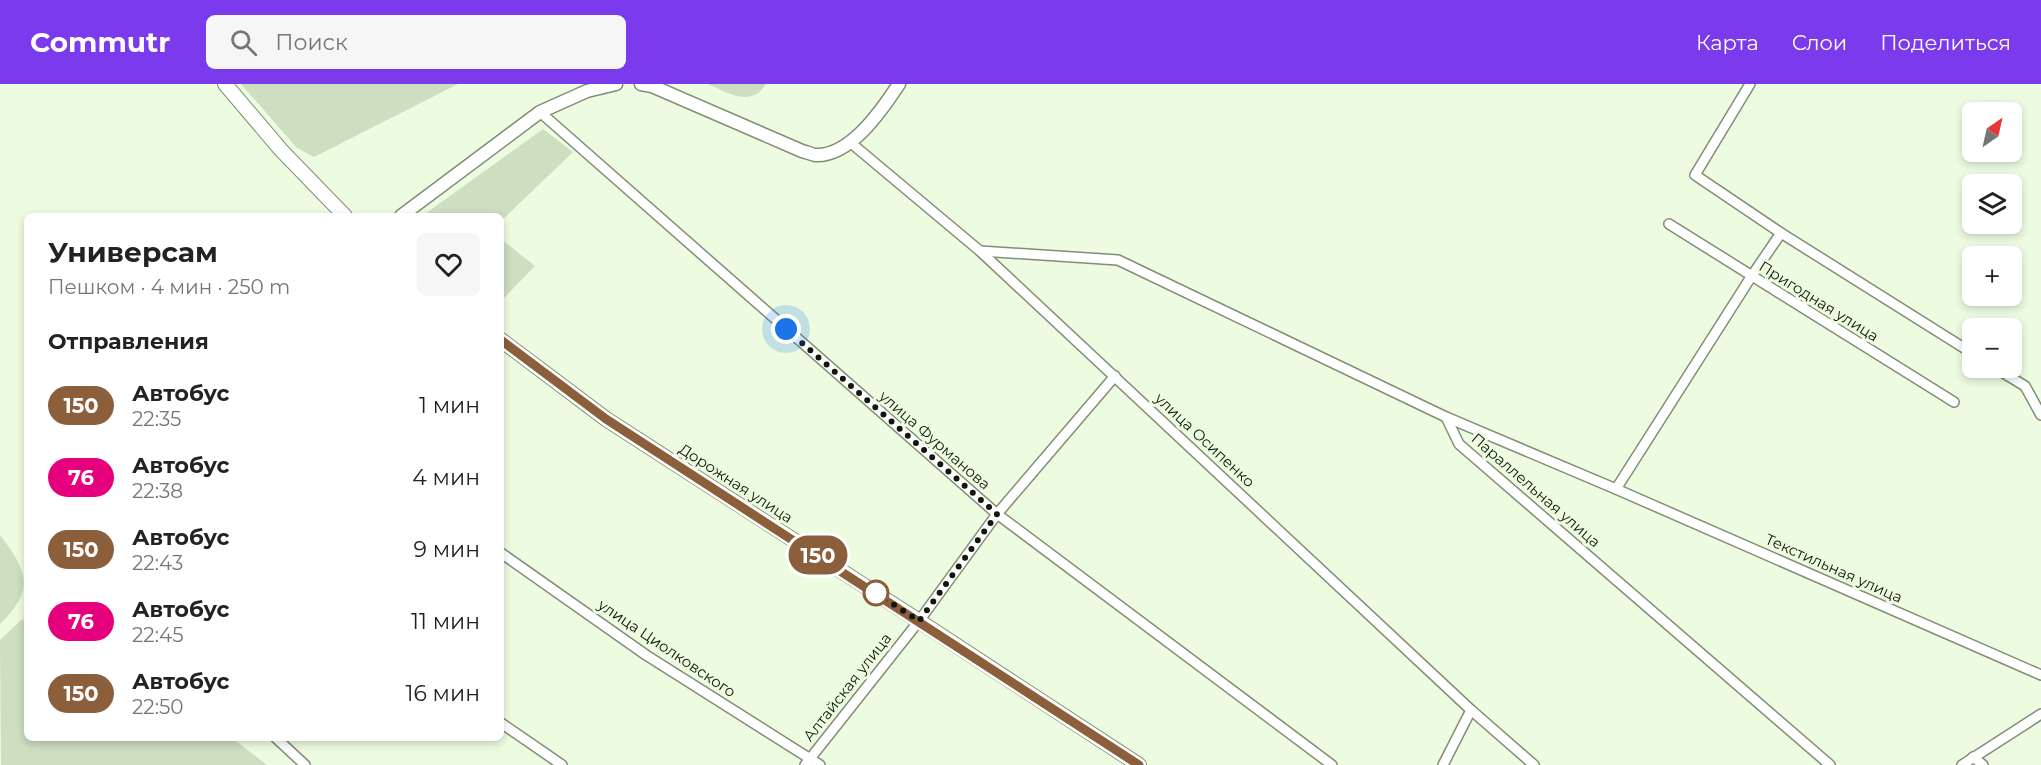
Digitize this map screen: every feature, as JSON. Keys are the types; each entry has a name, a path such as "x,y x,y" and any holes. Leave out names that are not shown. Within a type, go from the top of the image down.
{"main road":[{"path":"225,84 281,150 342,213"},
{"name":"Дорожная улица","path":"504,342 606,419 1139,765"}],"street":[{"path":"405,213 540,112 587,91 616,84"},
{"path":"641,84 652,86 801,152 816,155 829,153 851,143 899,84"},
{"path":"1750,84 1695,175 1781,234 1962,347"},
{"name":"улица Фурманова","path":"540,112 997,514 1332,765"},
{"name":"улица Осипенко","path":"851,143 980,251 1471,710 1534,765"},
{"name":"Пригодная улица","path":"1669,224 1954,402"},
{"path":"1616,489 1751,277 1781,234"},
{"path":"980,251 1118,260 1446,417"},
{"name":"Алтайская улица","path":"807,762 919,621 997,514 1115,376"},
{"path":"2012,378 2025,386 2041,415"},
{"name":"Текстильная улица","path":"1446,417 2041,675"},
{"name":"Параллельная улица","path":"1446,417 1459,444 1830,765"},
{"name":"улица Циолковского","path":"504,555 646,655 807,762 820,765"},
{"path":"1443,765 1471,710"},
{"path":"1962,765 2041,714"},
{"path":"504,725 562,765"},
{"path":"279,741 305,765"},
{"path":"1973,757 1983,765"}],"green space":[{"path":"241,84 458,84 314,157 297,148"},
{"path":"708,84 766,84 760,91 746,97 731,94"},
{"path":"543,129 573,152 504,218 504,213 426,213"},
{"path":"504,241 535,266 504,298"},
{"path":"0,535 17,560 24,581 19,601 0,624"},
{"path":"24,620 24,741 236,741 267,765 1,765 0,640"}],"bus line":[{"name":"150","path":"504,342 606,419 1139,765"}],"route":[{"path":"786,329 997,514 919,621 876,593"}]}
